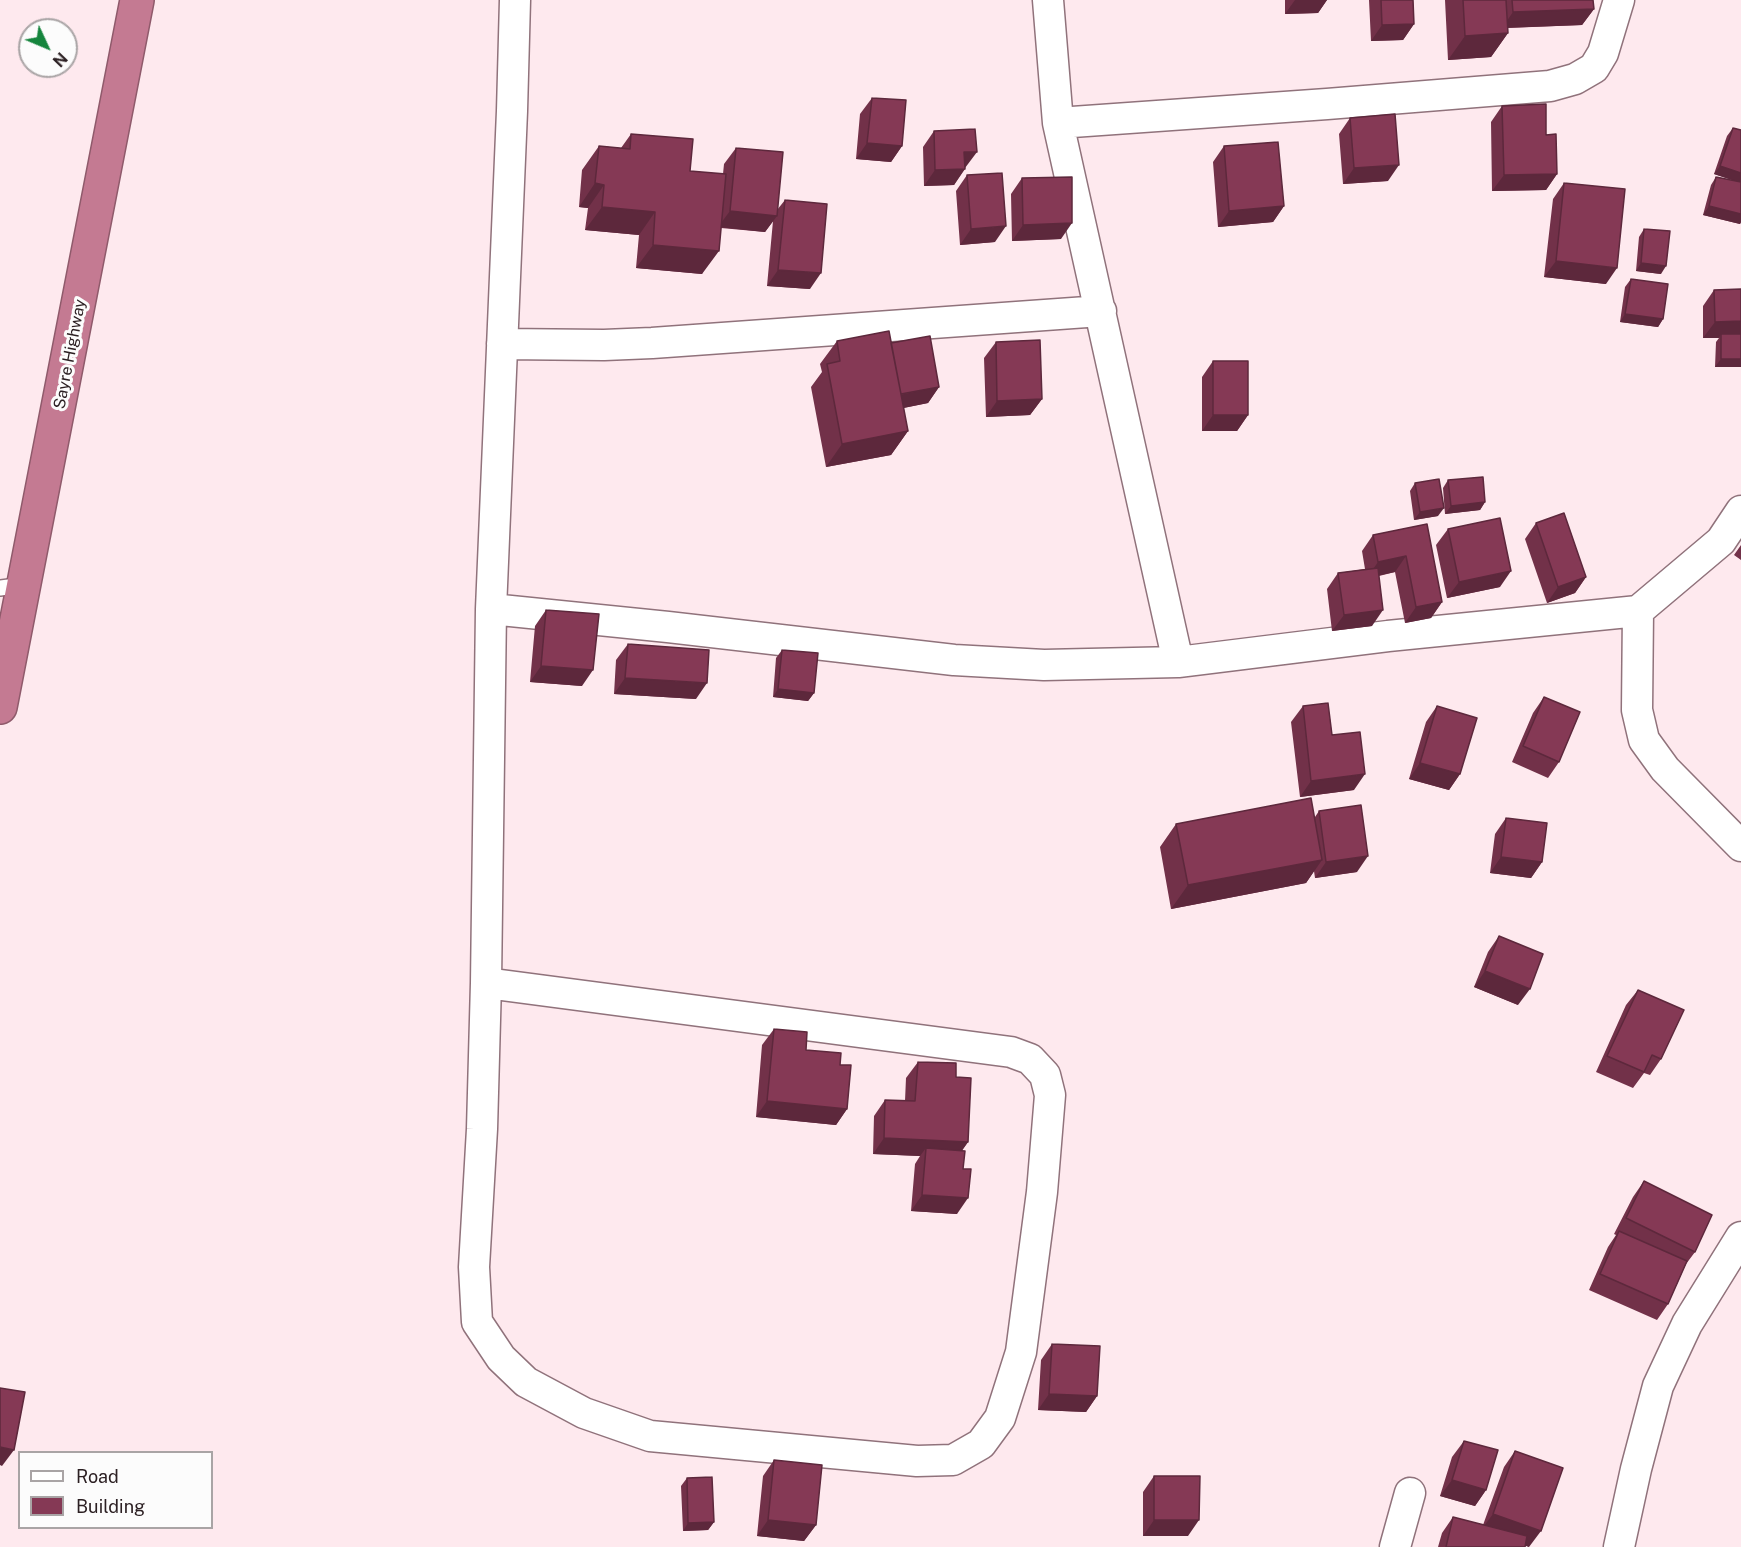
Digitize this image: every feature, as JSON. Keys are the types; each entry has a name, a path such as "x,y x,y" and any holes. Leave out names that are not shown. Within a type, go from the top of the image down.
{"highway":[{"name":"Sayre Highway","path":"0,703 12,587 137,0"}],"street":[{"path":"486,983 990,1049 1011,1052 1030,1059 1045,1075 1050,1095 1042,1192 1021,1352 999,1418 981,1444 953,1460 917,1461 650,1436 584,1413 526,1382 501,1358 477,1322 474,1267 482,1129 486,983 491,609 515,0"},
{"path":"1048,0 1058,123 1178,662"},
{"path":"1058,123 1550,86 1575,79 1594,68 1603,53 1619,0"},
{"path":"502,344 652,343 1101,311"},
{"path":"491,609 954,660 1044,664 1178,662 1388,636 1638,611 1721,541 1741,511"},
{"path":"1638,611 1637,710 1644,740 1665,769 1741,846"},
{"path":"1619,1547 1636,1469 1658,1386 1687,1324 1741,1237"},
{"path":"1395,1547 1410,1493"}],"building":[{"path":"1381,0 1413,0 1414,24 1382,25"},
{"path":"1463,0 1506,0 1508,33 1465,36"},
{"path":"1512,0 1593,0 1594,9 1513,12"},
{"path":"872,98 906,100 902,146 867,143"},
{"path":"1546,104 1546,135 1556,134 1557,174 1504,175 1502,106"},
{"path":"1395,114 1399,165 1354,168 1350,118"},
{"path":"1733,128 1741,130 1741,173 1720,166"},
{"path":"975,129 977,152 964,152 965,169 935,170 934,131"},
{"path":"631,134 693,139 690,171 726,174 719,251 653,245 655,212 602,207 604,185 595,183 599,146 630,149"},
{"path":"1278,142 1284,206 1229,211 1224,146"},
{"path":"736,148 783,152 777,216 730,211"},
{"path":"1002,173 1006,226 971,229 967,175"},
{"path":"1072,177 1072,223 1023,225 1022,178"},
{"path":"1716,177 1741,182 1741,214 1709,206"},
{"path":"1564,183 1625,189 1617,268 1556,261"},
{"path":"785,200 827,204 821,273 778,270"},
{"path":"1644,229 1670,231 1666,266 1641,263"},
{"path":"1631,279 1668,284 1663,319 1625,314"},
{"path":"1741,289 1741,321 1715,322 1714,290"},
{"path":"889,331 908,431 842,444 827,364 840,361 837,341"},
{"path":"1721,334 1741,334 1741,359 1721,359"},
{"path":"930,336 939,387 901,394 891,343"},
{"path":"1040,340 1042,399 997,401 996,342"},
{"path":"1213,361 1248,361 1248,415 1213,415"},
{"path":"1483,477 1485,502 1451,506 1448,480"},
{"path":"1439,479 1444,508 1420,512 1415,483"},
{"path":"1564,513 1586,577 1558,587 1536,523"},
{"path":"1500,518 1511,571 1459,582 1448,529"},
{"path":"1427,524 1442,602 1416,607 1406,556 1378,562 1373,535"},
{"path":"1378,568 1383,610 1344,615 1338,573"},
{"path":"546,610 599,614 593,670 541,666"},
{"path":"628,644 709,650 707,683 625,678"},
{"path":"782,650 818,653 814,693 778,689"},
{"path":"1544,697 1580,712 1559,762 1523,746"},
{"path":"1328,703 1332,735 1360,732 1365,774 1311,781 1303,706"},
{"path":"1437,706 1477,718 1460,774 1420,763"},
{"path":"1311,798 1322,860 1188,885 1176,824"},
{"path":"1361,805 1368,856 1326,862 1319,811"},
{"path":"1506,818 1547,823 1542,862 1501,857"},
{"path":"1499,936 1543,954 1530,989 1485,971"},
{"path":"1638,990 1684,1010 1661,1059 1652,1055 1644,1072 1607,1056"},
{"path":"774,1029 807,1032 806,1050 841,1053 840,1065 851,1065 847,1109 767,1101"},
{"path":"918,1062 956,1063 956,1077 971,1078 968,1142 884,1138 885,1100 915,1101"},
{"path":"926,1148 965,1151 963,1169 971,1169 968,1198 922,1195"},
{"path":"1644,1181 1712,1215 1695,1252 1626,1218"},
{"path":"1619,1231 1687,1261 1668,1304 1600,1274"},
{"path":"1052,1344 1100,1346 1097,1396 1049,1394"},
{"path":"0,1388 25,1392 14,1450 0,1447"},
{"path":"1464,1441 1498,1450 1486,1490 1452,1480"},
{"path":"1515,1451 1563,1468 1541,1531 1493,1514"},
{"path":"774,1460 822,1465 816,1525 768,1520"},
{"path":"1154,1476 1200,1476 1199,1520 1154,1520"},
{"path":"712,1477 714,1522 688,1523 687,1478"},
{"path":"1453,1517 1527,1536 1525,1547 1446,1547"}]}
